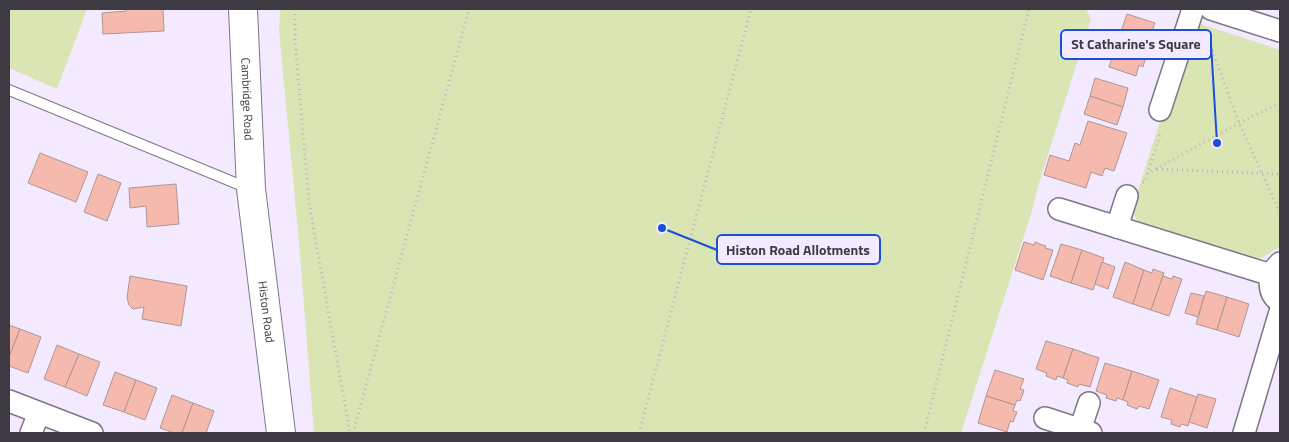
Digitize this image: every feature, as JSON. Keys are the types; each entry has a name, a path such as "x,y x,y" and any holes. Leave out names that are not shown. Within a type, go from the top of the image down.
{"main road":[{"name":"Cambridge Road","path":"243,9 250,189"},
{"name":"Histon Road","path":"250,189 281,433"}],"street":[{"path":"1160,110 1193,9"},
{"path":"1211,9 1280,31"},
{"path":"1117,227 1127,196"},
{"path":"1059,209 1117,227 1276,269 1270,284 1272,292 1280,302"},
{"path":"1244,433 1280,312"},
{"path":"9,400 92,433"},
{"path":"1045,418 1085,432 1089,403"},
{"path":"31,433 39,413"}],"lane":[{"path":"9,90 250,189"}],"path":[{"path":"295,9 295,41 309,203 352,433"},
{"path":"352,433 469,9"},
{"path":"640,433 751,9"},
{"path":"924,433 1029,9"},
{"path":"1207,34 1239,123 1280,213"},
{"path":"1147,174 1239,123 1280,103"},
{"path":"1127,196 1132,185 1145,182 1165,118 1160,110"},
{"path":"1157,168 1280,174"}],"green space":[{"path":"9,9 87,9 57,89 9,68"},
{"path":"280,9 1086,9 1091,19 961,433 314,433 299,242 279,31"},
{"path":"1192,21 1280,50 1280,247 1256,261 1137,221 1132,209"}],"building":[{"path":"126,9 163,9 164,31 103,34 102,13 126,11"},
{"path":"1127,14 1155,23 1151,34 1154,35 1150,45 1147,44 1145,50 1118,40"},
{"path":"1118,40 1145,50 1143,55 1146,56 1143,67 1139,65 1136,76 1109,67"},
{"path":"1095,78 1128,88 1123,107 1090,96"},
{"path":"1090,96 1123,107 1117,125 1084,114"},
{"path":"1088,121 1127,133 1114,171 1105,168 1102,176 1091,172 1086,188 1044,175 1050,155 1069,161 1075,143 1080,145"},
{"path":"40,153 88,172 76,202 28,183"},
{"path":"98,174 121,183 107,221 84,212"},
{"path":"176,184 179,224 147,227 146,206 130,208 129,188"},
{"path":"1024,242 1034,245 1035,242 1053,250 1043,280 1015,270"},
{"path":"1061,244 1082,250 1071,283 1050,276"},
{"path":"1082,250 1104,258 1093,290 1071,283"},
{"path":"1102,262 1115,267 1108,289 1095,284"},
{"path":"1125,262 1144,270 1133,304 1113,297"},
{"path":"1153,269 1164,273 1151,310 1133,304 1144,270 1152,273"},
{"path":"130,276 187,286 181,326 142,319 144,307 133,309 129,305 127,298"},
{"path":"1163,276 1172,279 1173,276 1182,279 1169,316 1151,310"},
{"path":"1206,291 1227,297 1217,330 1196,324"},
{"path":"1191,293 1204,296 1198,317 1185,313"},
{"path":"1227,297 1249,304 1239,337 1217,330"},
{"path":"9,325 20,329 9,357"},
{"path":"20,329 41,337 28,373 9,366 9,357"},
{"path":"1046,341 1073,349 1063,378 1057,376 1056,380 1046,376 1047,373 1036,369"},
{"path":"57,345 79,354 65,387 44,379"},
{"path":"1073,349 1099,358 1090,387 1079,384 1078,387 1067,383 1068,380 1063,378"},
{"path":"79,354 100,362 87,396 65,387"},
{"path":"1105,363 1132,371 1123,400 1117,398 1116,401 1106,398 1107,395 1096,391"},
{"path":"995,370 1024,379 1020,389 1024,390 1022,396 1015,405 986,396"},
{"path":"1132,371 1159,380 1149,409 1139,406 1137,409 1127,405 1128,402 1123,400"},
{"path":"115,372 136,380 124,412 103,405"},
{"path":"136,380 157,388 145,420 124,412"},
{"path":"1170,388 1197,397 1188,426 1181,424 1180,427 1171,424 1172,420 1161,417"},
{"path":"1198,394 1216,399 1207,428 1189,422"},
{"path":"172,395 193,403 182,433 174,433 160,428"},
{"path":"986,396 1015,405 1013,411 1017,412 1013,422 1010,421 1007,432 978,423"},
{"path":"193,403 214,411 206,433 182,433"}],"place":[{"name":"St Catharine's Square","path":"1217,143"},
{"name":"Histon Road Allotments","path":"662,228"}]}
